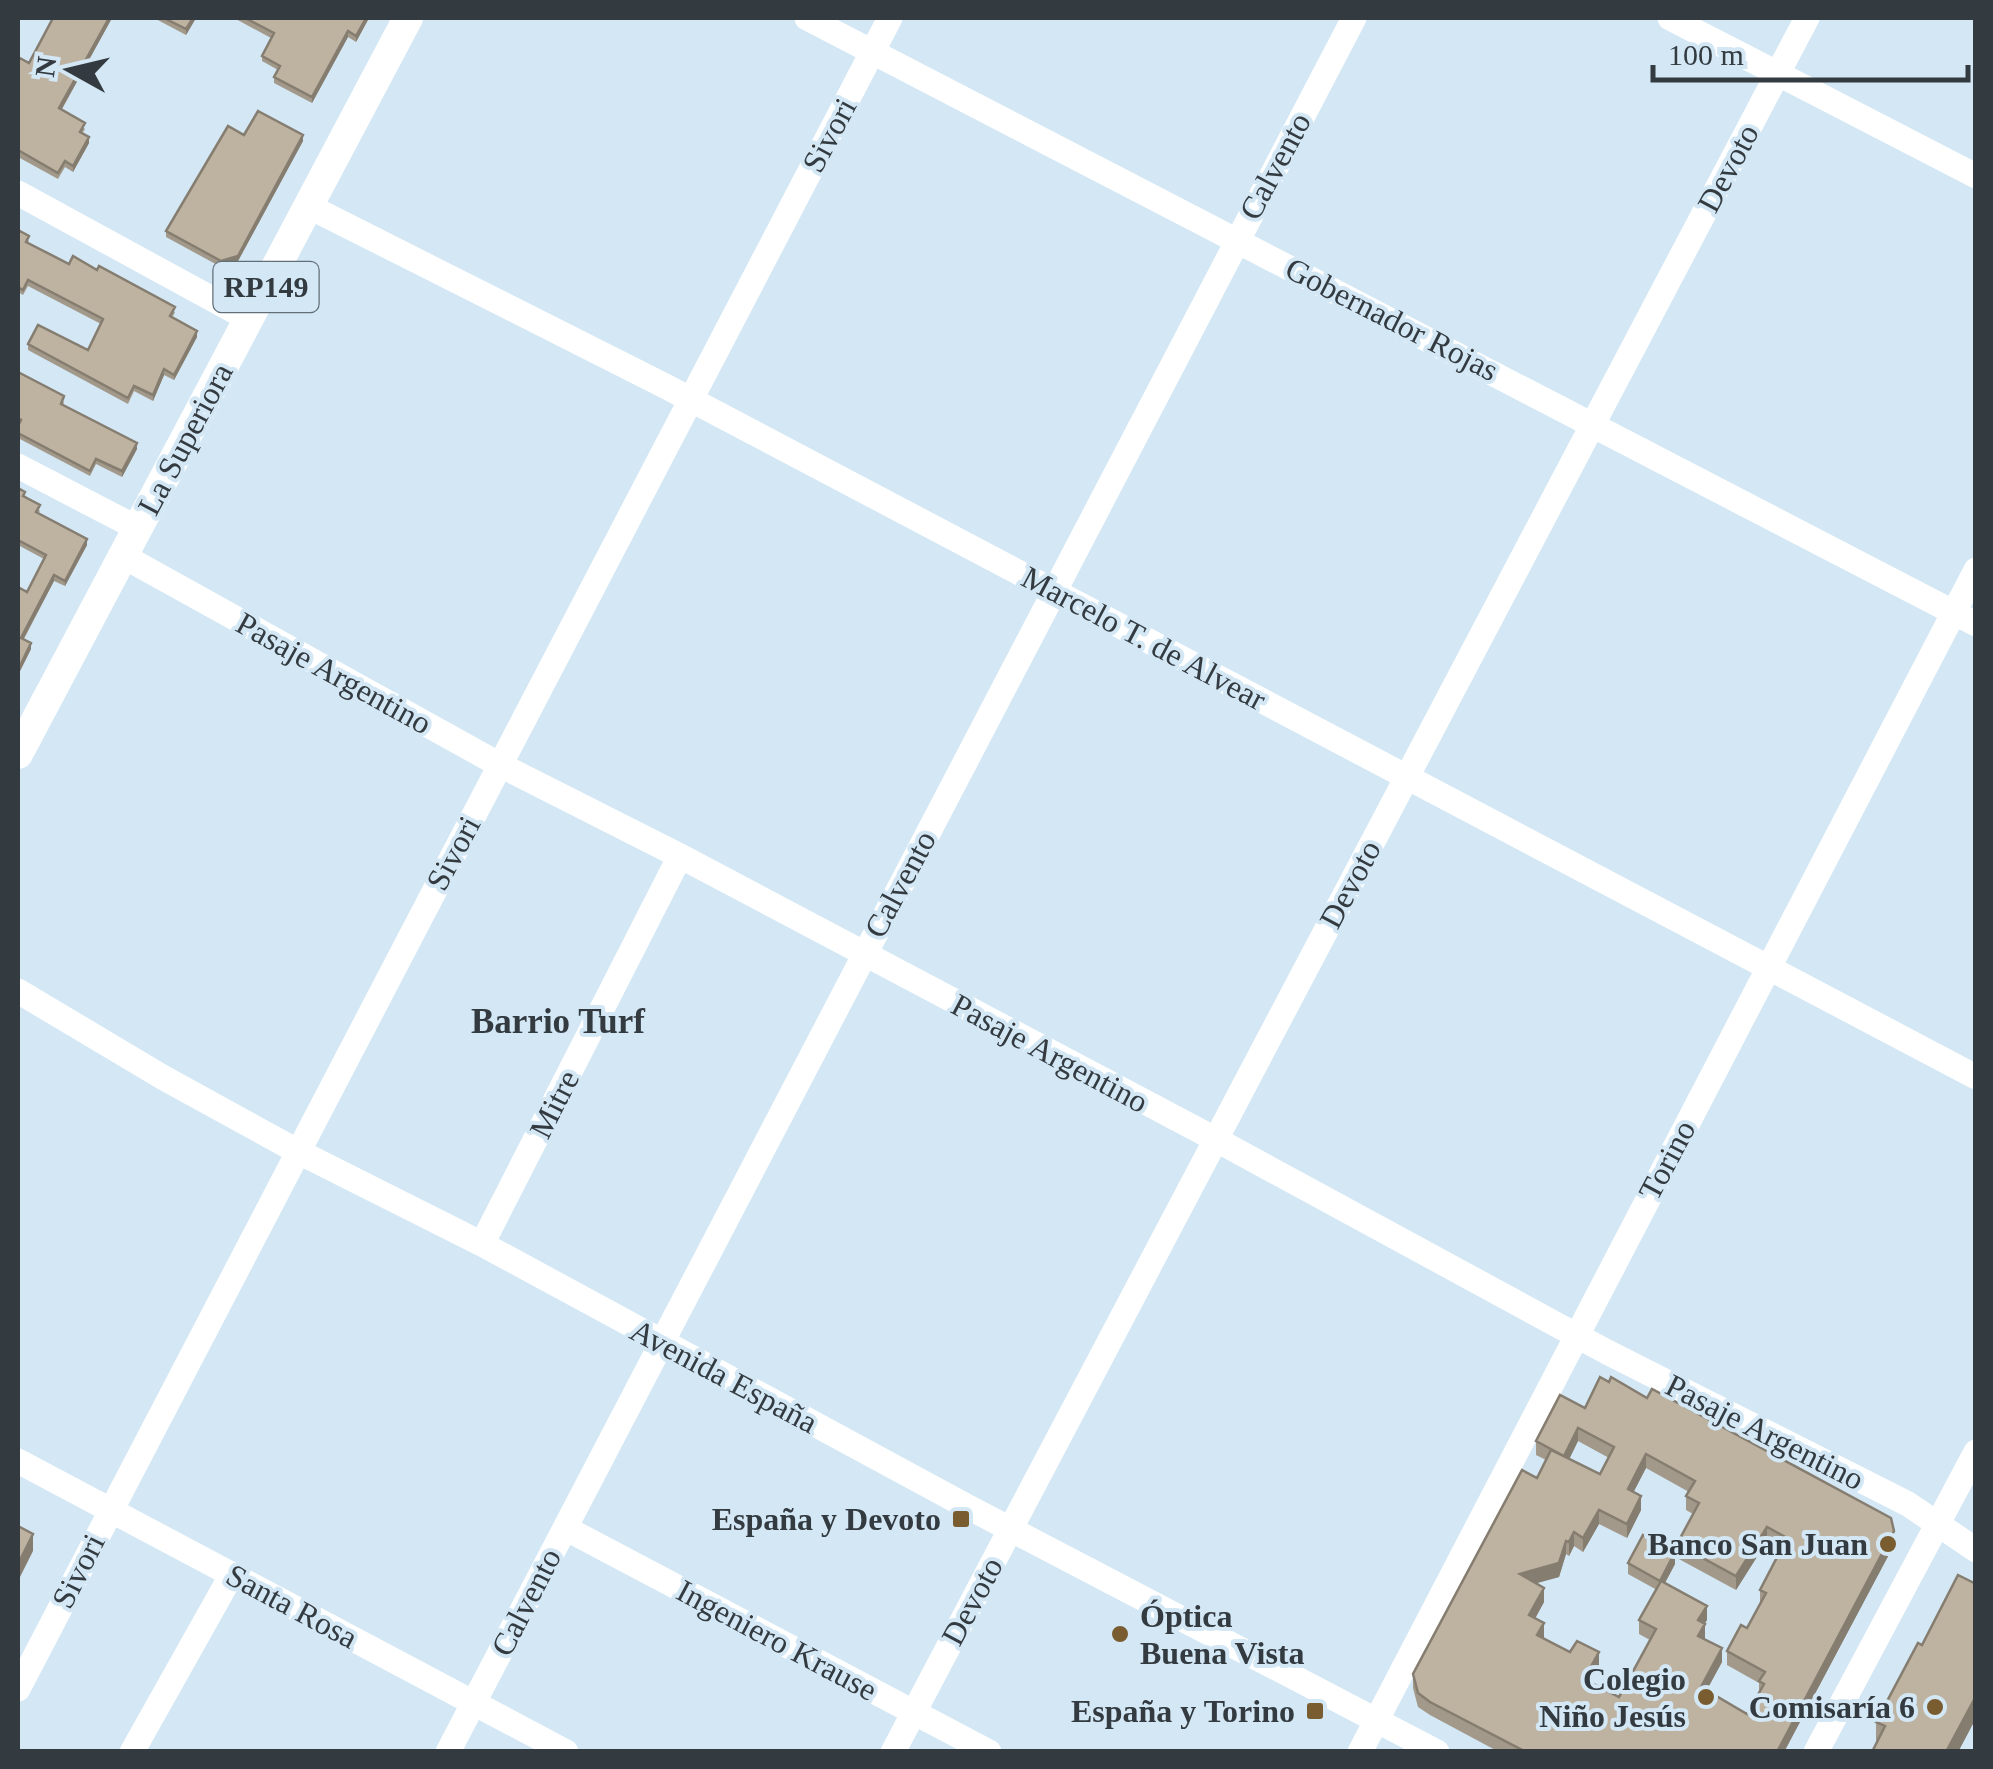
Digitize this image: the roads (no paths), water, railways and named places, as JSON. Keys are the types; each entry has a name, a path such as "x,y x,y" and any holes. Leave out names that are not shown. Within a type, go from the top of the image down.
{"main road":[{"name":"La Superiora","path":"22,735 138,528 408,18"}],"street":[{"name":"Gobernador Rojas","path":"807,18 1964,618"},
{"name":"Sivori","path":"18,1690 890,18"},
{"name":"Calvento","path":"448,1752 1354,18"},
{"path":"1670,18 1976,176"},
{"name":"Devoto","path":"894,1752 1807,18"},
{"path":"18,193 249,318"},
{"name":"Marcelo T. de Alvear","path":"308,206 691,399 1976,1077"},
{"path":"18,466 138,528"},
{"name":"Pasaje Argentino","path":"122,556 500,765 1215,1139 1576,1335 1908,1504 1976,1550"},
{"name":"Torino","path":"1360,1752 1769,967 1964,618 1976,570"},
{"name":"Mitre","path":"482,1244 680,856"},
{"name":"Avenida España","path":"18,991 164,1078 298,1151 482,1244 1009,1529 1437,1752"},
{"path":"1816,1752 1976,1452"},
{"name":"Santa Rosa","path":"18,1462 566,1752"},
{"name":"Ingeniero Krause","path":"565,1528 989,1752"},
{"path":"132,1752 232,1574"}],"place":[{"name":"España y Devoto","path":"961,1519"},
{"name":"Banco San Juan","path":"1888,1544"},
{"name":"Óptica Buena Vista","path":"1120,1634"},
{"name":"Colegio Niño Jesús","path":"1706,1697"},
{"name":"Comisaría 6","path":"1935,1707"},
{"name":"España y Torino","path":"1315,1711"}],"district":[{"name":"Barrio Turf","path":"558,1021"}]}
